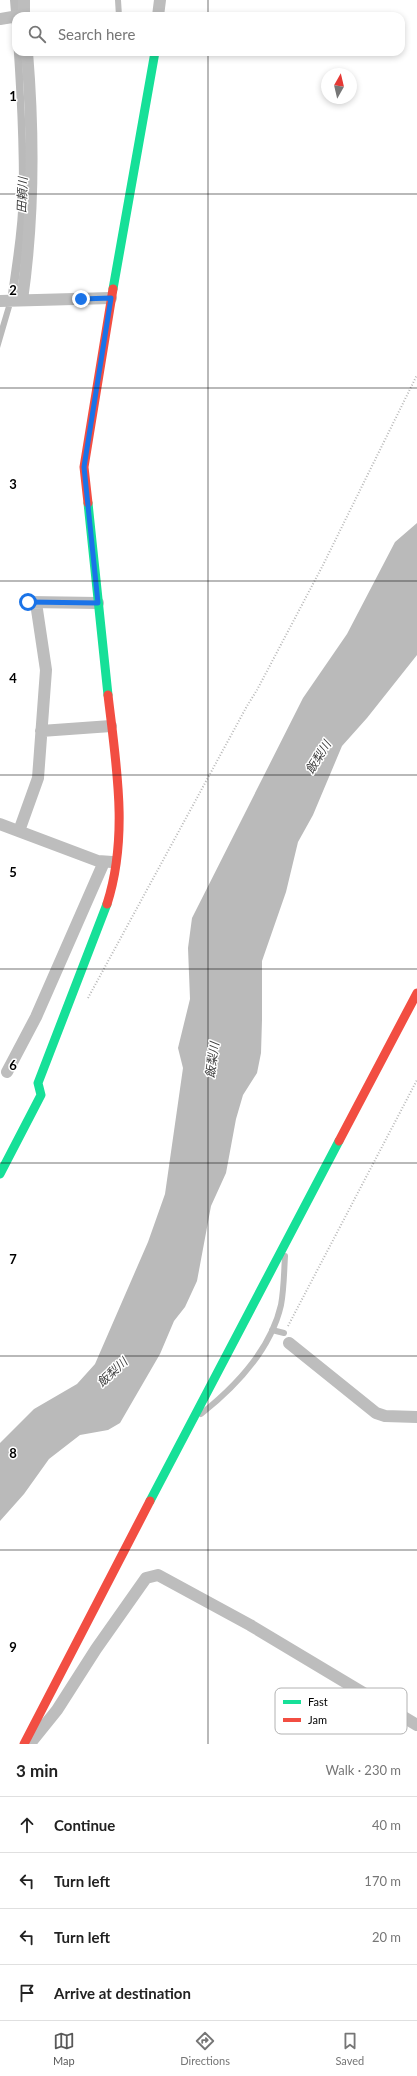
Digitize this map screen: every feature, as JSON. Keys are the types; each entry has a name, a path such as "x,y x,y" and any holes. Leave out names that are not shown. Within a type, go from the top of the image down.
{"street":[{"path":"23,12 24,0"},
{"path":"158,12 160,0"},
{"path":"19,301 31,228 32,115 27,56"},
{"path":"0,1174 41,1095 38,1083 108,903 117,862 120,804 84,467 111,298 154,56"},
{"path":"0,301 111,298"},
{"path":"19,831 38,778 46,663 32,602 98,603"},
{"path":"41,731 111,726"},
{"path":"0,824 104,862 117,862"},
{"path":"7,1072 36,1017 104,862"},
{"path":"24,1744 190,1423 417,993"},
{"path":"281,1334 376,1413 385,1416 417,1417"},
{"path":"30,1744 57,1710 96,1649 146,1578 158,1575 250,1625 355,1688"},
{"path":"407,1719 417,1725"}],"lane":[{"path":"118,0 119,12"},
{"path":"190,1423 215,1403 281,1334 280,1305 286,1243"}],"path":[{"path":"86,1002 323,565 417,375"},
{"path":"281,1334 417,1080"}],"water":[{"path":"10,0 19,0 20,12 12,12 12,23"},
{"name":"田頼川","path":"14,56 22,56 26,200 22,258 17,294 8,294 14,253 19,199"},
{"path":"6,306 12,307 0,348 0,326"},
{"name":"飯梨川","path":"417,523 417,655 367,718 342,746 313,815 298,842 286,892 262,961 261,1053 257,1073 243,1095 236,1119 226,1173 211,1206 197,1281 185,1307 174,1321 160,1354 120,1423 108,1430 80,1435 49,1459 24,1494 0,1521 0,1443 34,1409 77,1384 95,1364 148,1242 165,1194 183,1068 178,1048 190,999 188,948 192,918 303,698 347,634 395,542"}],"traffic: fast":[{"path":"113,289 154,56"},
{"path":"88,503 108,695"},
{"path":"0,1174 41,1095 38,1083 107,904"},
{"path":"150,1501 339,1141"}],"traffic: jam":[{"path":"88,503 84,467 113,289"},
{"path":"107,904 114,878 118,852 119,826 117,774 108,695"},
{"path":"339,1141 417,993"},
{"path":"24,1744 150,1501"}],"route":[{"path":"28,602 98,603 84,467 111,298 81,299"}]}
